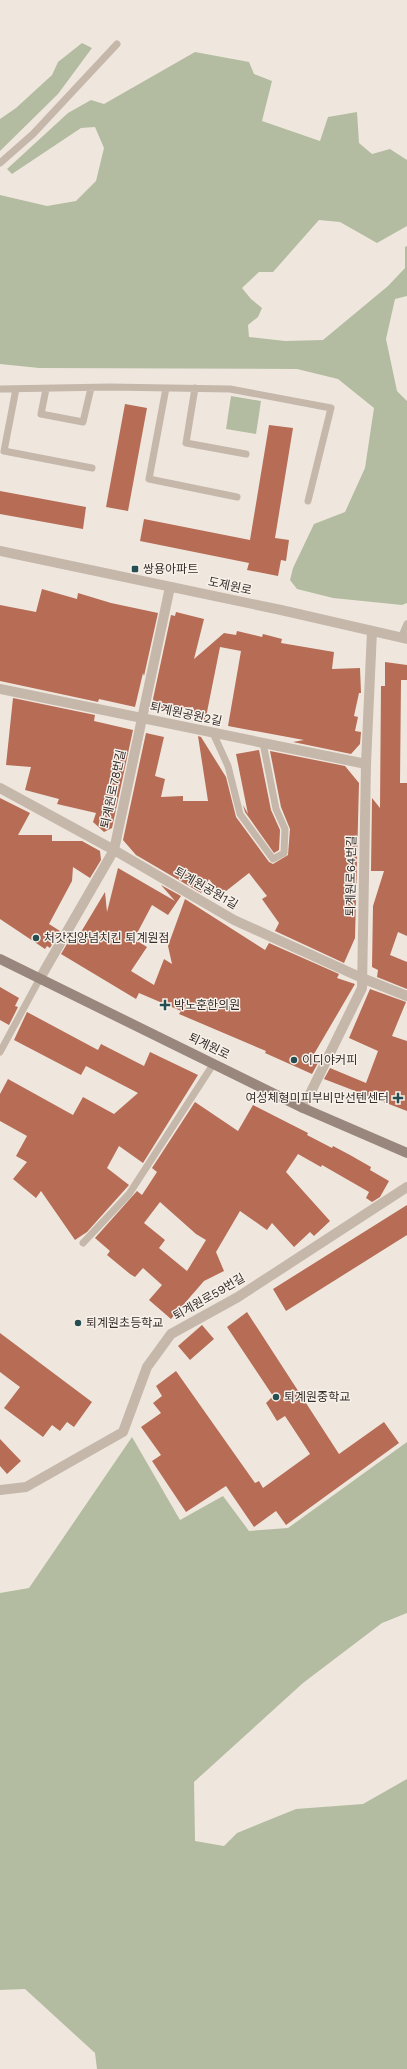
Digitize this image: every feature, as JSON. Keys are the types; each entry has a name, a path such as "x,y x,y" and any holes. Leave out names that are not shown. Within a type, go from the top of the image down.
{"street":[{"name":"도제원로","path":"0,552 404,638"},
{"name":"퇴계원로78번길","path":"39,980 114,850 170,587"},
{"name":"퇴계원로64번길","path":"303,1108 362,988 366,764 372,631"},
{"name":"퇴계원공원2길","path":"0,689 366,764"},
{"name":"퇴계원공원1길","path":"0,788 114,850 234,920 362,978 407,996"},
{"name":"퇴계원로","path":"0,959 39,980 214,1063 303,1108 407,1154"},
{"name":"퇴계원로59번길","path":"0,1490 26,1487 123,1432 147,1367 171,1334 238,1296 407,1187"}],"lane":[{"path":"0,163 33,134 117,44"},
{"path":"46,389 41,414 83,422 91,388"},
{"path":"166,388 149,479 237,497"},
{"path":"195,388 186,443 246,454"},
{"path":"0,389 230,388 331,408 308,501"},
{"path":"16,389 4,451 92,468"},
{"path":"404,638 407,624"},
{"path":"213,733 228,766 240,814 273,859 284,853 285,829 276,809 263,743"},
{"path":"0,1052 39,980"},
{"path":"83,1243 129,1194 214,1063"}],"green space":[{"path":"82,43 92,48 58,94 0,151 0,119 16,108 52,75 58,62"},
{"path":"195,52 249,62 254,74 272,81 262,121 320,141 328,117 357,112 359,143 372,154 390,149 407,160 407,226 377,243 340,222 319,220 273,272 259,272 242,288 251,299 262,308 258,317 248,325 249,337 285,341 323,340 388,286 405,268 405,247 407,246 407,296 395,299 386,339 397,391 407,401 407,603 402,605 333,598 297,589 290,580 293,568 314,524 345,512 365,468 374,408 338,379 297,369 39,368 0,364 0,195 47,206 76,201 96,181 104,148 95,127 81,128 12,174 7,169 68,113 91,100 104,104"},
{"path":"231,396 261,401 256,434 226,429"},
{"path":"132,1437 180,1520 223,1496 249,1531 288,1528 407,1442 407,1613 382,1623 303,1683 194,1782 195,1841 224,1846 237,1833 296,1809 363,1804 407,1779 407,2069 97,2069 95,2053 25,1989 0,1990 0,1593 29,1588"}],"building":[{"path":"125,404 147,408 128,511 106,507"},
{"path":"269,425 293,428 275,538 289,540 286,561 281,560 278,576 247,570 249,563 140,541 144,519 250,540"},
{"path":"0,491 86,507 83,529 0,514"},
{"path":"42,589 77,599 78,593 111,603 158,613 144,676 143,673 135,707 99,699 98,702 0,681 0,605 36,612"},
{"path":"176,612 204,619 194,659 224,633 236,635 237,631 262,637 263,634 282,639 281,643 334,652 332,669 360,668 361,693 359,693 354,716 358,717 355,731 361,732 360,744 351,754 293,742 304,740 228,726 241,651 220,647 205,722 195,720 193,707 183,708 183,712 156,707 153,699 171,615 175,616"},
{"path":"385,662 407,665 407,680 401,680 400,783 407,783 407,936 398,932 390,955 407,962 407,989 377,977 378,970 372,967 373,906 384,871 371,871 372,798 380,808 381,686 385,686"},
{"path":"13,698 95,715 94,721 133,730 112,828 104,832 93,822 96,813 57,804 59,799 25,790 31,767 6,765"},
{"path":"146,733 164,737 155,776 165,779 161,797 183,796 183,801 208,801 198,736 201,737 226,777 236,817 269,862 273,864 288,855 290,829 281,807 270,751 345,766 359,783 355,938 344,963 275,931 279,923 262,899 267,896 249,873 221,895 209,879 201,893 136,855 123,840"},
{"path":"259,750 271,810 280,830 279,850 274,853 245,812 243,805 248,814 236,754"},
{"path":"0,798 30,813 18,835 52,835 52,841 82,841 100,851 101,860 90,878 73,867 72,881 49,924 60,931 50,948 47,946 45,949 0,919"},
{"path":"118,868 175,901 161,885 181,896 168,915 152,905 134,939 147,947 131,971 154,985 164,959 172,964 168,946 185,899 265,950 269,943 339,974 337,978 355,984 314,1054 318,1056 315,1062 318,1063 312,1074 265,1053 266,1051 179,1014 181,1011 139,993 136,999 61,954 70,939 75,942 105,892 107,912"},
{"path":"0,987 19,998 15,1006 18,1007 9,1025 0,1020"},
{"path":"370,989 406,1002 392,1036 407,1041 407,1111 324,1079 330,1068 366,1083 378,1051 349,1038"},
{"path":"27,1012 98,1050 101,1044 144,1066 150,1052 198,1075 143,1163 119,1146 107,1168 129,1185 87,1232 75,1240 41,1191 36,1198 13,1179 27,1162 16,1156 27,1136 0,1121 0,1094 8,1079 73,1115 83,1097 114,1114 138,1093 86,1066 81,1075 14,1040"},
{"path":"195,1102 238,1131 253,1105 308,1133 307,1135 332,1148 333,1146 350,1155 371,1167 370,1170 389,1181 380,1197 372,1202 366,1198 369,1192 322,1165 321,1167 298,1154 286,1172 330,1221 314,1236 310,1232 294,1247 272,1223 267,1230 240,1211 216,1252 224,1271 204,1281 171,1319 149,1300 162,1285 143,1268 135,1277 130,1274 107,1255 110,1251 95,1238 137,1191 142,1195 157,1172 152,1168","holes":["160,1202 196,1234 206,1240 187,1271 159,1248 165,1240 144,1223"]},
{"path":"407,1205 407,1235 286,1311 273,1289"},
{"path":"247,1312 339,1454 384,1422 399,1443 286,1525 276,1511 254,1527 226,1486 186,1512 152,1461 161,1455 141,1427 161,1413 153,1403 162,1396 156,1386 176,1371 255,1483 259,1481 263,1488 310,1454 285,1416 277,1421 266,1403 273,1396 227,1327"},
{"path":"202,1325 214,1339 190,1360 178,1346"},
{"path":"0,1333 92,1402 74,1427 67,1422 60,1431 52,1425 43,1437 4,1408 20,1387 0,1372"},
{"path":"0,1439 21,1461 7,1474 0,1466"}],"place":[{"name":"쌍용아파트","path":"135,569"},
{"name":"처갓집양념치킨 퇴계원점","path":"36,938"},
{"name":"박노훈한의원","path":"165,1005"},
{"name":"이디야커피","path":"294,1060"},
{"name":"여성체형미피부비만선텐센터","path":"398,1098"},
{"name":"퇴계원초등학교","path":"78,1323"},
{"name":"퇴계원중학교","path":"276,1397"}]}
